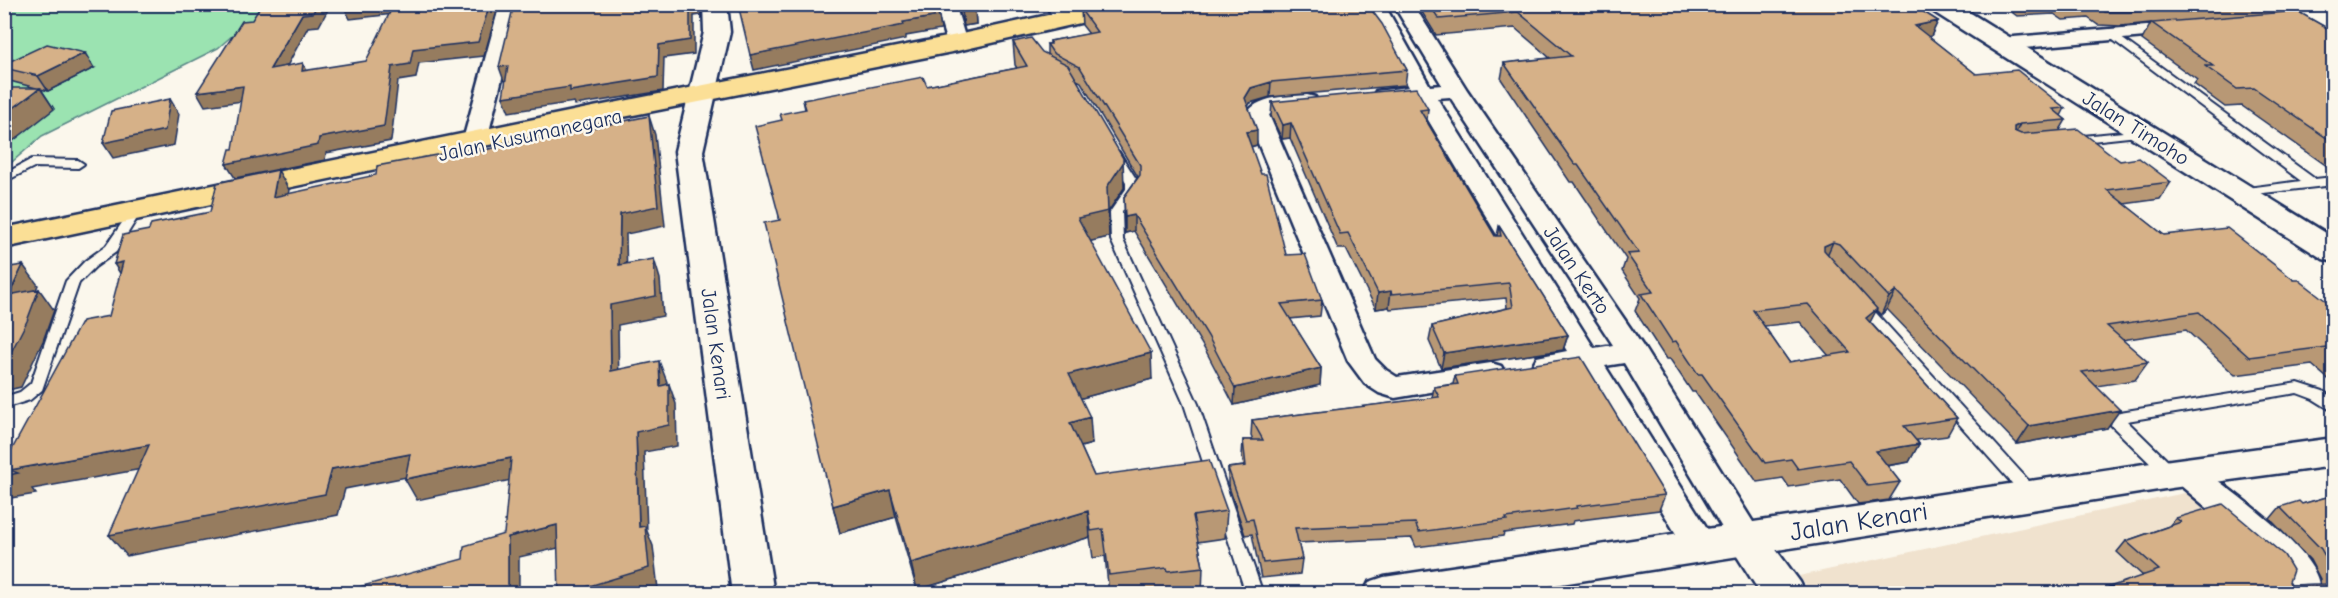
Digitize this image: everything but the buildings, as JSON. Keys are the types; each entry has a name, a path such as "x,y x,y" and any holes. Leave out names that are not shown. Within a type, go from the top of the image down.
{"main road":[{"name":"Jalan Kenari","path":"715,4 717,32 689,152 753,594"},
{"name":"Jalan Kusumanegara","path":"4,238 957,43 1020,34 1060,12 1133,4"},
{"name":"Jalan Timoho","path":"1938,4 2334,252"},
{"name":"Jalan Kusumanegara","path":"4,247 584,124 702,95"},
{"name":"Jalan Kenari","path":"1384,594 2178,473 2334,452"},
{"path":"1746,539 1785,594"}],"street":[{"path":"475,140 510,4"},
{"path":"945,4 957,43"},
{"name":"Jalan Kerto","path":"1374,4 1423,93 1700,546"},
{"name":"Jalan Kerto","path":"1403,4 1456,90 1632,352 1746,539"},
{"path":"2253,23 2334,16"},
{"path":"2001,44 2206,27"},
{"path":"1364,98 1456,90"},
{"path":"1329,101 1270,106 1259,110 1257,114 1362,361 1369,372 1382,383 1395,388 1632,352"},
{"path":"2178,473 2287,556 2302,579 2303,590 2297,594"}],"lane":[{"path":"2311,18 2334,31"},
{"path":"2113,35 2312,183"},
{"path":"2060,141 2143,133"},
{"path":"1109,144 1132,182 1132,189 1116,207 1113,216 1117,240 1191,404 1255,594"},
{"path":"4,179 32,163 78,164"},
{"path":"2240,193 2334,181"},
{"path":"4,403 19,399 37,386 73,281 85,268 111,249 129,220"},
{"path":"1849,292 2032,495"},
{"path":"2178,473 2119,424 2120,417 2298,388 2318,395 2334,407"}],"shaded area":[{"path":"2203,489 2243,594 1812,594 1799,576"}],"green space":[{"path":"5,5 280,5 242,27 218,48 42,136 5,168"}]}
